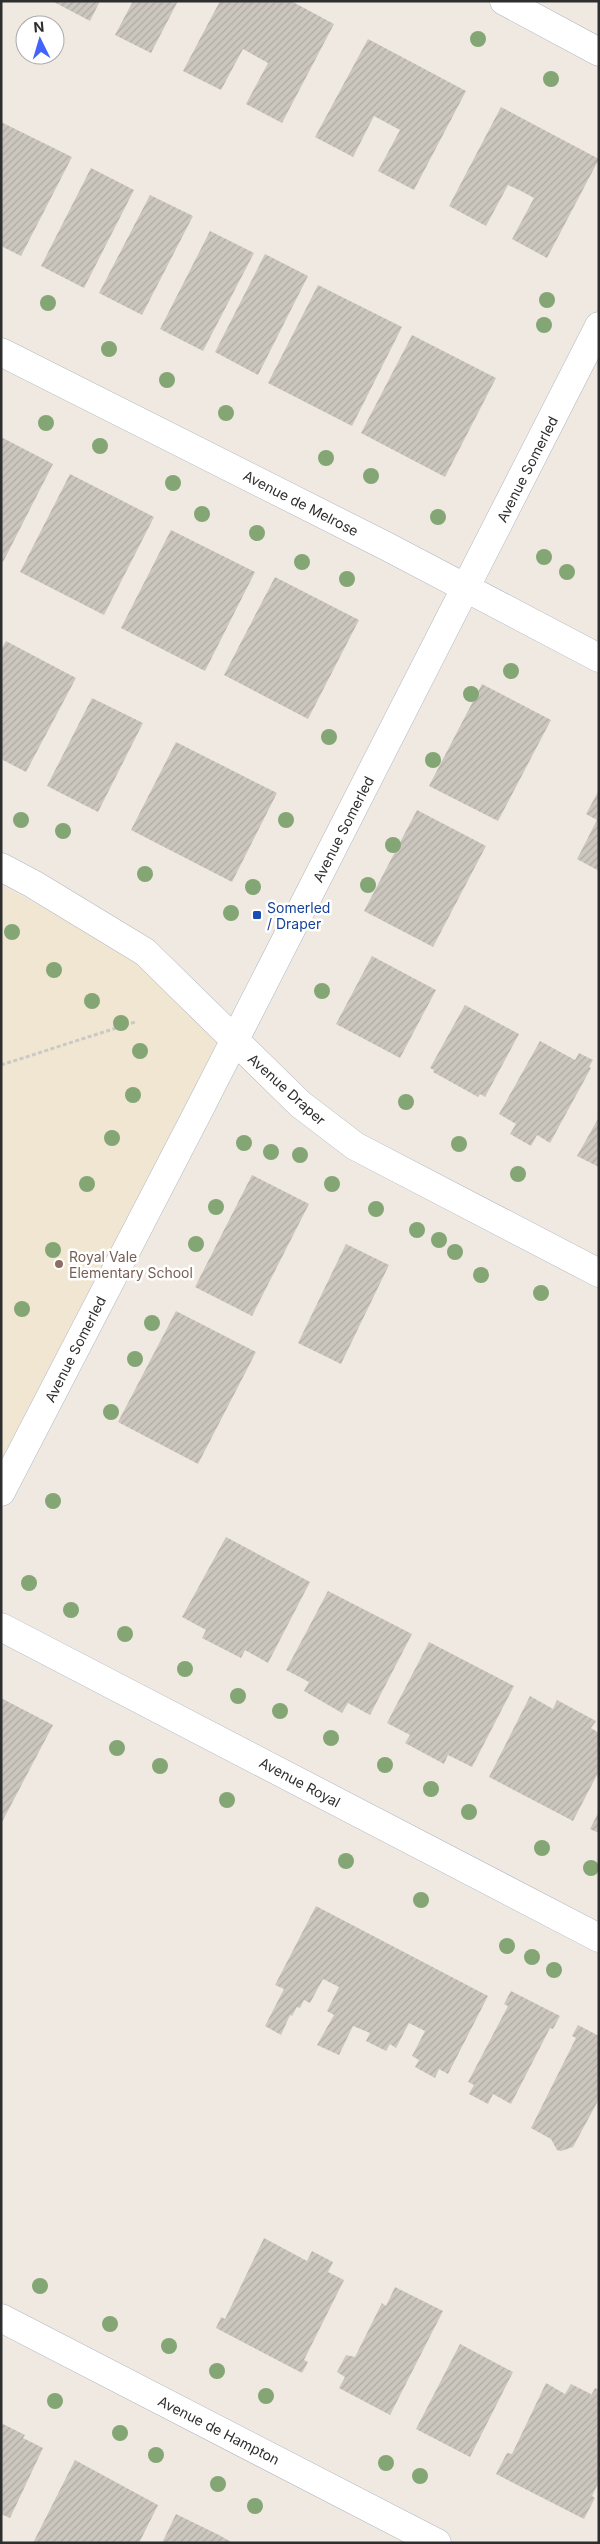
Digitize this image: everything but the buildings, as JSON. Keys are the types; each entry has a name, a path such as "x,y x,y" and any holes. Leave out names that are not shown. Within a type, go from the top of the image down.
{"street":[{"path":"504,1 599,52"},
{"name":"Avenue Somerled","path":"1,1492 466,589 599,326"},
{"name":"Avenue de Melrose","path":"1,352 377,542 599,658"},
{"name":"Avenue Draper","path":"1,867 33,884 145,952 300,1104 355,1146 599,1273"},
{"name":"Avenue Royal","path":"1,1627 599,1938"},
{"name":"Avenue de Hampton","path":"1,2318 437,2543"}],"path":[{"path":"1,1065 134,1022"}],"shaded area":[{"name":"Royal Vale Elementary School","path":"1,885 132,956 234,1041 1,1487"}],"place":[{"name":"Somerled / Draper","path":"257,915"},
{"name":"Royal Vale Elementary School","path":"59,1264"}]}
